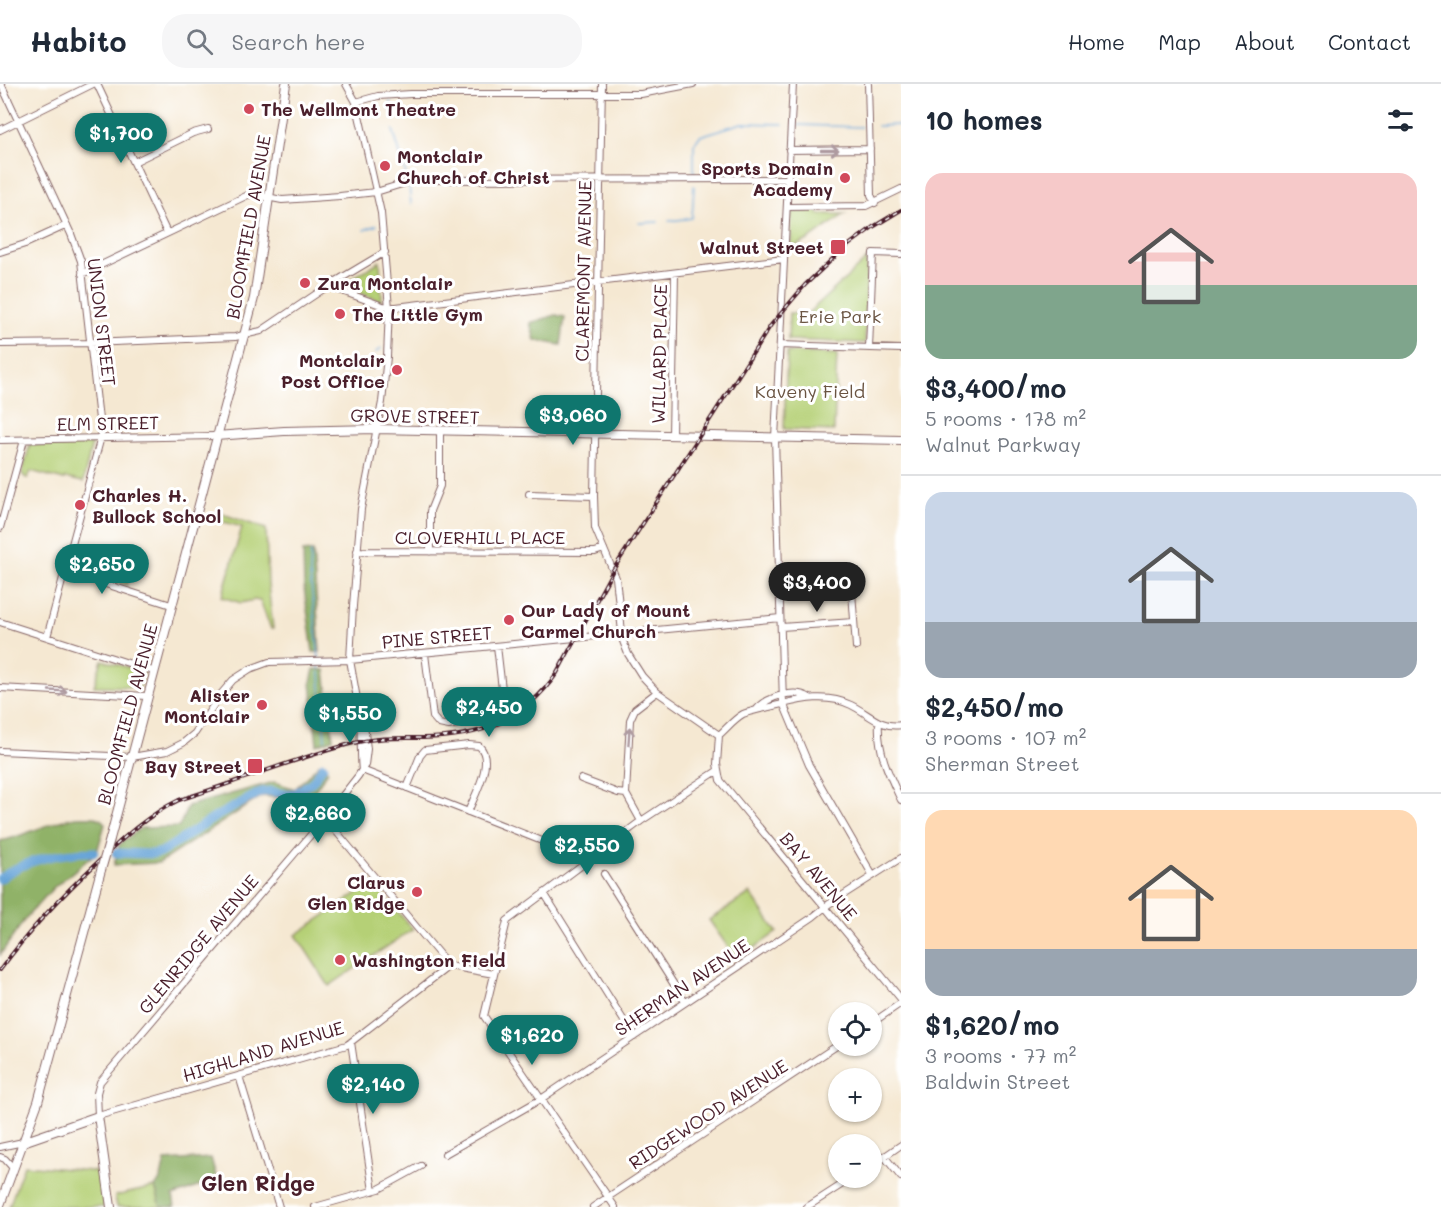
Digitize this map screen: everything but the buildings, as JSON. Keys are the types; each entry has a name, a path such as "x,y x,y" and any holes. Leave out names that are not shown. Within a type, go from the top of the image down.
{"main road":[{"name":"BLOOMFIELD AVENUE","path":"0,1205 38,1102 244,335 257,282 286,84"},
{"name":"GROVE STREET","path":"216,436 284,431 376,429 901,440"},
{"name":"HIGHLAND AVENUE","path":"23,1142 98,1116"},
{"path":"98,1116 111,1207"}],"street":[{"name":"UNION STREET","path":"1,84 67,225 81,261 101,437"},
{"path":"0,130 95,84 167,233"},
{"path":"346,84 356,102 383,223 389,308 382,402 361,509 350,660 361,721 359,726 362,741 362,770 580,856 586,861"},
{"name":"CLAREMONT AVENUE","path":"602,84 595,528 616,578 622,633 625,646 634,663 657,692 719,735"},
{"path":"356,102 375,97 411,94 641,94 693,84"},
{"path":"793,84 776,438 783,703 809,765 873,876"},
{"path":"868,84 871,195 875,203"},
{"path":"134,162 193,133 208,129"},
{"path":"789,150 870,149"},
{"path":"82,274 244,197 254,195 286,200 376,192 415,180 788,179"},
{"path":"787,207 858,207 875,203 901,189"},
{"path":"0,252 25,244 67,225"},
{"path":"0,344 90,343 244,335 267,329 328,286 385,252"},
{"path":"869,348 873,253 901,254"},
{"path":"328,286 389,308 784,259"},
{"name":"WILLARD PLACE","path":"672,435 675,273"},
{"path":"780,345 901,349"},
{"path":"430,552 430,511 440,486 440,430"},
{"name":"ELM STREET","path":"0,440 216,436"},
{"path":"47,637 101,437"},
{"path":"0,528 24,440"},
{"path":"529,494 594,496"},
{"name":"CLOVERHILL PLACE","path":"357,551 595,552 604,549"},
{"path":"65,571 171,605"},
{"path":"847,582 852,592 856,647"},
{"name":"PINE STREET","path":"0,751 132,757 162,753 187,741 195,733 227,687 245,672 269,662 350,660 425,654 780,618"},
{"path":"0,622 153,671"},
{"path":"781,627 854,622"},
{"path":"425,654 433,717 439,724 449,726 479,719 497,711 502,706 497,646"},
{"path":"0,688 146,696"},
{"path":"641,821 626,794 631,716 635,709 657,692"},
{"path":"756,709 761,704 783,695 806,695 810,698"},
{"path":"615,1207 484,1016 507,921 641,821 717,771 719,735 735,719 756,709 810,698 850,704 879,722 889,726 901,725"},
{"path":"879,722 880,747 884,763 901,800"},
{"path":"407,788 420,756 425,750 475,745 483,749 487,757 468,812"},
{"name":"GLENRIDGE AVENUE","path":"98,1116 97,1093 100,1082 325,818 362,770"},
{"name":"BAY AVENUE","path":"717,771 723,784 901,999"},
{"path":"581,779 626,794"},
{"path":"325,818 449,966 494,974"},
{"name":"SHERMAN AVENUE","path":"445,1154 541,1099 901,858"},
{"path":"604,874 685,1002"},
{"path":"544,893 634,1037"},
{"name":"HIGHLAND AVENUE","path":"98,1116 346,1045 449,966"},
{"path":"882,1016 901,1003"},
{"path":"351,1042 373,1191"},
{"name":"RIDGEWOOD AVENUE","path":"593,1207 828,1052"},
{"path":"239,1076 279,1207"},
{"path":"0,1147 23,1142"},
{"path":"901,1145 884,1156 901,1177"},
{"path":"0,1157 13,1168"},
{"path":"317,1207 373,1191 421,1166"},
{"path":"807,1207 836,1188"}],"green space":[{"path":"818,210 818,214 845,214 808,240 791,248 791,212"},
{"name":"Erie Park","path":"867,259 865,343 788,340 789,313 807,314"},
{"path":"380,261 382,301 342,287 341,285"},
{"path":"556,315 565,317 561,345 535,340 530,323"},
{"name":"Kaveny Field","path":"787,352 837,354 834,431 784,429"},
{"path":"30,444 92,444 83,482 65,478 64,480 31,471 26,478 22,474"},
{"path":"220,513 266,529 268,584 273,628 271,629 260,601 241,603 222,597 242,527 220,521"},
{"path":"104,550 133,560 127,585 96,575"},
{"path":"313,551 320,652 313,652 304,588 303,552"},
{"path":"102,660 144,672 140,687 94,686"},
{"path":"314,669 325,670 333,739 317,745 311,682"},
{"path":"319,764 328,771 308,800 262,796 159,863 114,865 119,845 141,828 179,827 188,806 274,782 295,789"},
{"path":"75,817 96,817 105,824 97,852 53,888 25,919 0,955 0,841"},
{"name":"Washington Field","path":"372,883 413,929 329,986 296,935"},
{"path":"750,893 777,932 737,960 709,920"},
{"path":"211,1158 217,1180 173,1196 175,1207 161,1207 155,1187 161,1178 165,1161"},
{"path":"24,1165 101,1172 105,1207 9,1207"},
{"path":"155,1187 161,1207 117,1207 115,1196"}],"waterway":[{"path":"391,101 392,113"},
{"path":"694,174 694,144 700,136 742,123 783,124"},
{"path":"798,125 861,127"},
{"path":"877,126 901,125"},
{"path":"393,130 406,174"},
{"path":"409,186 411,204"},
{"path":"669,221 692,218 694,186"},
{"path":"639,223 658,222"},
{"path":"364,230 377,225"},
{"path":"376,352 381,349"},
{"path":"311,552 310,574 319,659"},
{"path":"319,663 325,740"},
{"path":"116,853 153,854 162,852 217,816 261,792 296,793 312,782 323,766"},
{"path":"0,879 21,866 45,858 70,853 94,852"}],"railway":[{"path":"0,970 35,926 85,874 137,827 157,812 179,800 354,743 380,739 444,737 481,730 499,724 530,704 557,673 613,570 771,325 805,285 842,250 901,210"}],"place":[{"name":"The Wellmont Theatre","path":"249,109"},
{"name":"Montclair Church of Christ","path":"385,166"},
{"name":"Sports Domain Academy","path":"845,178"},
{"name":"Walnut Street","path":"838,247"},
{"name":"Zura Montclair","path":"305,283"},
{"name":"The Little Gym","path":"340,314"},
{"name":"Montclair Post Office","path":"397,370"},
{"name":"Charles H. Bullock School","path":"80,505"},
{"name":"Our Lady of Mount Carmel Church","path":"509,620"},
{"name":"Alister Montclair","path":"262,705"},
{"name":"Bay Street","path":"255,766"},
{"name":"Clarus Glen Ridge","path":"417,892"},
{"name":"Washington Field","path":"340,960"}],"district":[{"name":"Glen Ridge","path":"258,1182"}]}
